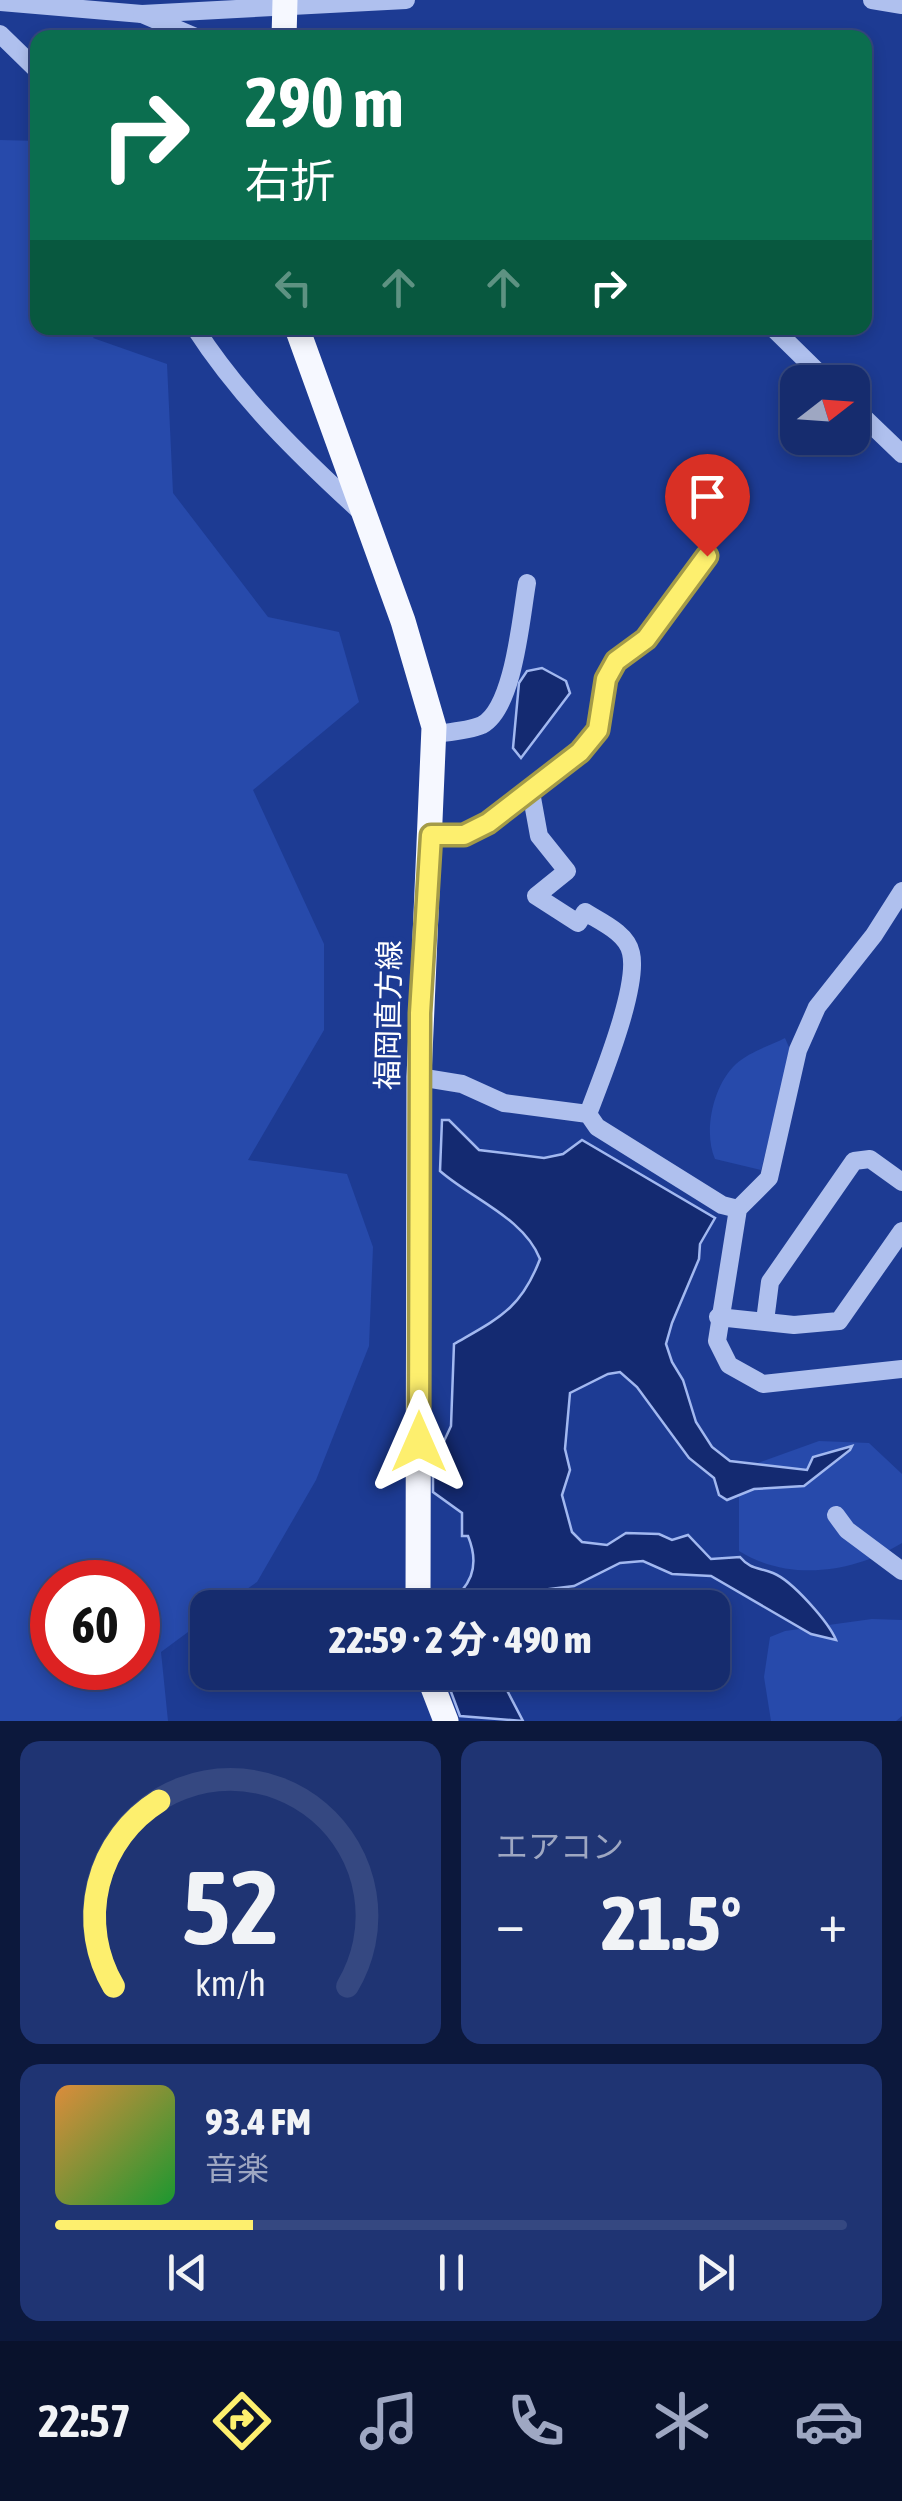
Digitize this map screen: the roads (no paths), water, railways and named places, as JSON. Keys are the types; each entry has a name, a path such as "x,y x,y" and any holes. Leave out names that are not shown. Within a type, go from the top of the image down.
{"main road":[{"path":"284,30 285,2"},
{"name":"福岡直方線","path":"300,335 408,637 434,734 419,1076 418,1590"},
{"path":"434,1690 446,1721"}],"street":[{"path":"0,2 142,14 285,2 406,0"},
{"path":"872,0 902,5"},
{"path":"142,14 179,30"},
{"path":"0,34 30,63"},
{"path":"199,335 294,449 367,517"},
{"path":"780,335 811,365"},
{"path":"870,423 902,454"},
{"path":"431,835 464,835 531,792 580,752 598,730 606,679 616,661 646,639 707,556"},
{"path":"434,734 482,724 497,711 516,649 527,583"},
{"path":"531,792 537,806 539,836 567,871 536,896 578,923 585,912 623,937 632,954 622,1019 588,1114"},
{"path":"902,891 817,1008 798,1050 769,1178 738,1210 717,1340 729,1364 763,1384 902,1369"},
{"path":"419,1076 462,1084 504,1103 588,1114 597,1127 722,1205 738,1210"},
{"path":"765,1320 770,1282 854,1161 870,1158 902,1182"},
{"path":"718,1317 794,1326 839,1321 902,1231"},
{"path":"836,1515 847,1530 902,1571"}]}
